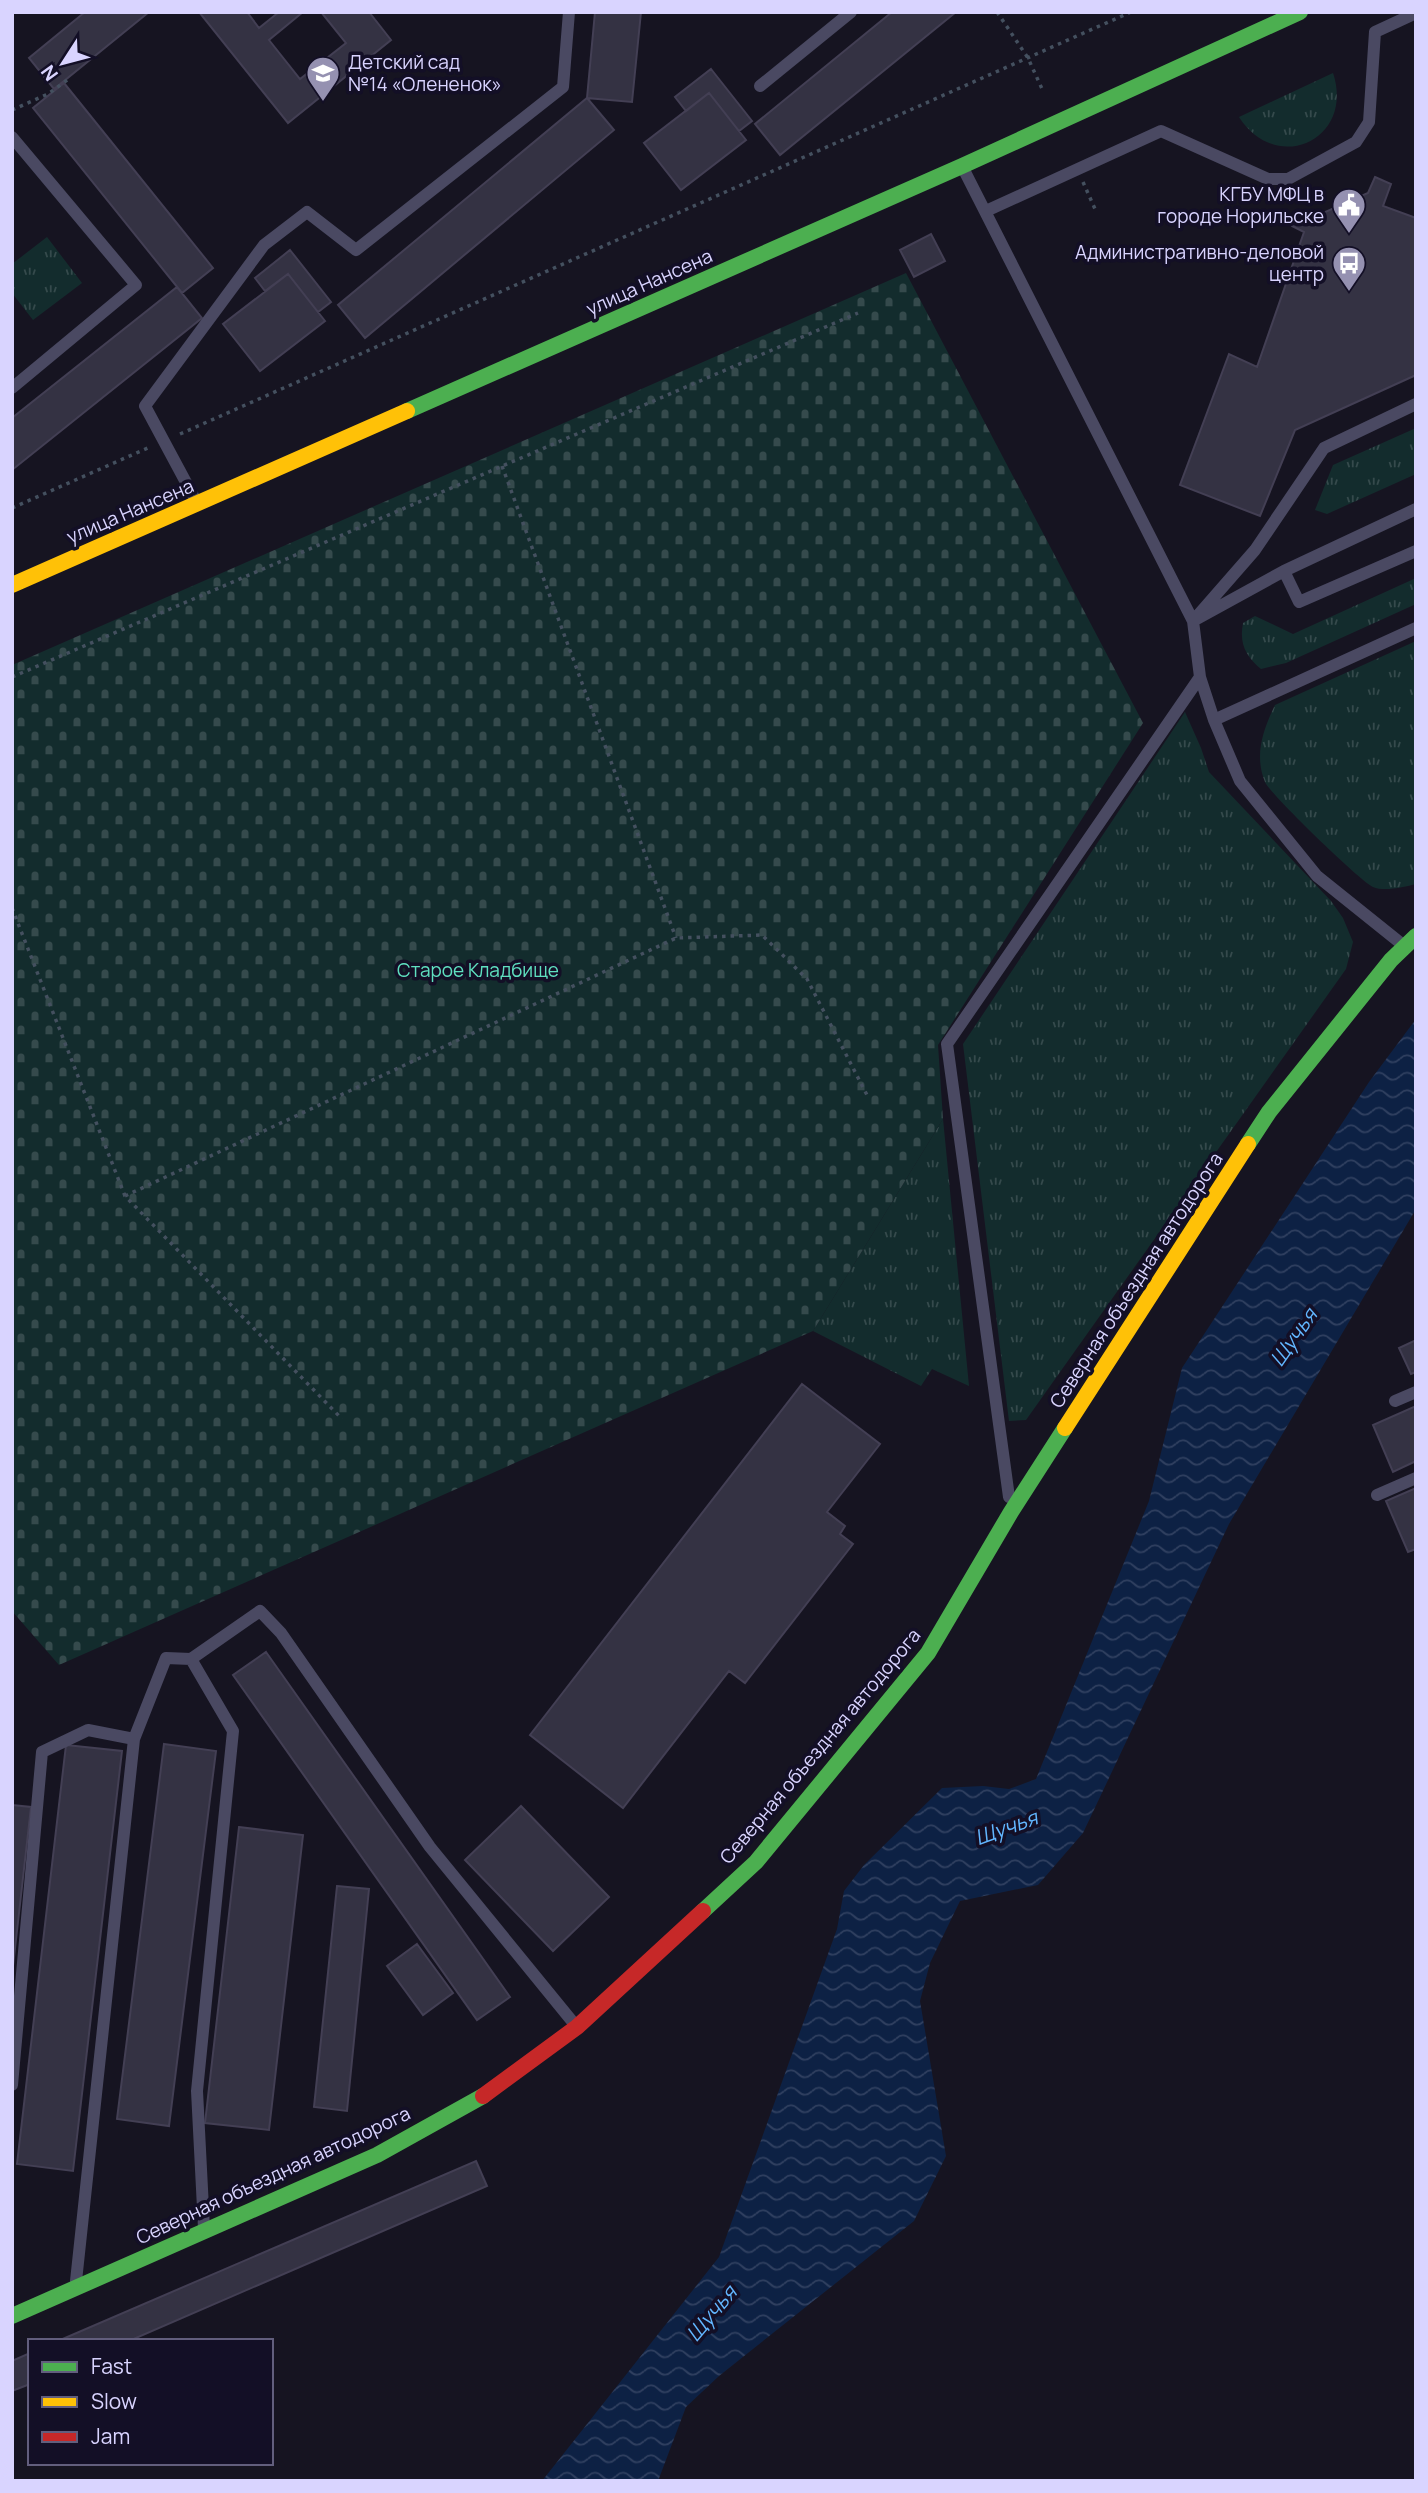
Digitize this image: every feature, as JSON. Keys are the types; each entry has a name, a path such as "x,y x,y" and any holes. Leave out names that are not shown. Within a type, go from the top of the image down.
{"street":[{"name":"улица Нансена","path":"12,585 962,166 1300,12"},
{"name":"Северная объездная автодорога","path":"12,2316 377,2155 488,2092 577,2027 756,1862 928,1653 1011,1512 1269,1112 1391,960 1410,941"}],"lane":[{"path":"198,505 145,406 264,245 307,212 356,250 563,88 569,12"},
{"path":"760,86 851,12"},
{"path":"986,211 1161,131 1269,179 1287,179 1356,142 1369,122 1375,32 1416,13"},
{"path":"12,137 136,285 12,388"},
{"path":"962,166 1193,621 1200,677 1214,720 1240,781 1317,876 1410,941"},
{"path":"1193,621 1255,550 1324,447 1416,404"},
{"path":"1193,621 1284,571 1416,509"},
{"path":"1284,571 1299,602 1416,551"},
{"path":"1214,720 1416,628"},
{"path":"1011,1512 947,1044 1200,677"},
{"path":"1395,1401 1416,1392"},
{"path":"1377,1495 1416,1478"},
{"path":"75,2289 134,1739 166,1658 191,1659 260,1611 281,1633 430,1847 577,2027"},
{"path":"191,1659 233,1731 197,2091 204,2232"},
{"path":"12,2085 42,1752 88,1730 134,1739"}],"path":[{"path":"997,12 1028,58 1043,91"},
{"path":"12,508 1131,12"},
{"path":"12,110 48,94 70,78"},
{"path":"12,677 858,313"},
{"path":"502,466 676,938"},
{"path":"12,908 125,1196 342,1419"},
{"path":"125,1196 676,938 762,935 807,979 868,1097"}],"green space":[{"path":"1333,73 1337,96 1333,116 1323,131 1308,142 1291,146 1273,144 1255,135 1239,117"},
{"path":"47,237 82,283 33,320 12,293 12,264"},
{"name":"Старое Кладбище","path":"906,273 1143,723 938,1045 943,1119 813,1331 59,1665 12,1611 12,665"},
{"path":"1416,428 1416,474 1327,514 1315,510 1333,465"},
{"path":"1416,578 1416,604 1286,663 1261,669 1245,649 1243,623 1255,616 1293,634"},
{"path":"1416,641 1416,884 1383,889 1365,882 1270,789 1265,782 1260,762 1261,743 1275,705"},
{"path":"1185,712 1209,772 1331,901 1343,918 1353,942 1346,969 1026,1420 1009,1421 963,1044"},
{"path":"943,1119 969,1386 932,1369 921,1386 813,1331"}],"water":[{"name":"Щучья","path":"1416,1019 1416,1209 1229,1524 1083,1833 1038,1885 960,1901 930,1963 920,2001 946,2156 914,2221 719,2376 686,2407 658,2481 542,2481 719,2257 837,1929 844,1891 864,1865 942,1788 983,1786 1009,1789 1036,1779 1149,1501 1182,1368 1369,1082"}],"building":[{"path":"85,12 149,12 54,89 29,58"},
{"path":"199,12 247,12 259,28 279,12 303,12 269,40 300,79 346,43 321,12 369,12 391,40 288,123"},
{"path":"595,12 641,12 632,102 587,98"},
{"path":"892,12 956,12 780,155 755,124"},
{"path":"711,69 752,121 739,131 709,93 686,111 675,97"},
{"path":"64,83 213,268 182,293 33,108"},
{"path":"709,93 746,140 681,190 644,143"},
{"path":"587,98 614,130 365,338 338,305"},
{"name":"Административно-деловой центр","path":"1375,177 1391,184 1383,206 1416,218 1416,375 1295,430 1260,516 1180,485 1229,354 1257,367 1304,232 1292,226 1297,213 1312,218 1368,193"},
{"path":"931,234 945,261 914,277 900,250"},
{"path":"290,250 331,302 318,312 288,274 265,291 255,278"},
{"path":"288,274 325,321 260,371 223,324"},
{"path":"177,287 202,318 12,470 12,418"},
{"path":"1416,1340 1416,1372 1411,1374 1399,1348"},
{"path":"802,1384 880,1444 827,1512 845,1526 840,1534 853,1544 745,1683 729,1671 623,1808 530,1735"},
{"path":"1416,1406 1416,1461 1393,1472 1373,1425"},
{"path":"1416,1488 1416,1549 1408,1552 1386,1501"},
{"path":"266,1652 510,1997 477,2020 233,1675"},
{"path":"164,1744 216,1751 169,2126 117,2119"},
{"path":"66,1745 122,1751 73,2171 17,2164"},
{"path":"12,1805 31,1807 12,1975"},
{"path":"521,1806 609,1897 553,1951 465,1860"},
{"path":"239,1827 303,1835 269,2130 205,2123"},
{"path":"337,1886 369,1889 347,2111 314,2107"},
{"path":"417,1944 453,1993 423,2015 387,1966"},
{"path":"476,2161 487,2186 134,2339 63,2339"},
{"path":"28,2354 28,2385 12,2391 12,2361"}],"traffic: fast":[{"path":"407,411 962,166 1300,12"},
{"path":"1248,1144 1269,1112 1391,960 1416,936"},
{"path":"703,1911 756,1862 928,1653 1011,1512 1065,1428"},
{"path":"12,2316 377,2155 483,2096"}],"traffic: slow":[{"path":"12,585 407,411"},
{"path":"1065,1428 1248,1144"}],"traffic: jam":[{"path":"483,2096 577,2027 703,1911"}],"place":[{"name":"Детский сад №14 «Олененок»","path":"323,103"},
{"name":"КГБУ МФЦ в городе Норильске","path":"1349,235"},
{"name":"Административно-деловой центр","path":"1349,293"}]}
